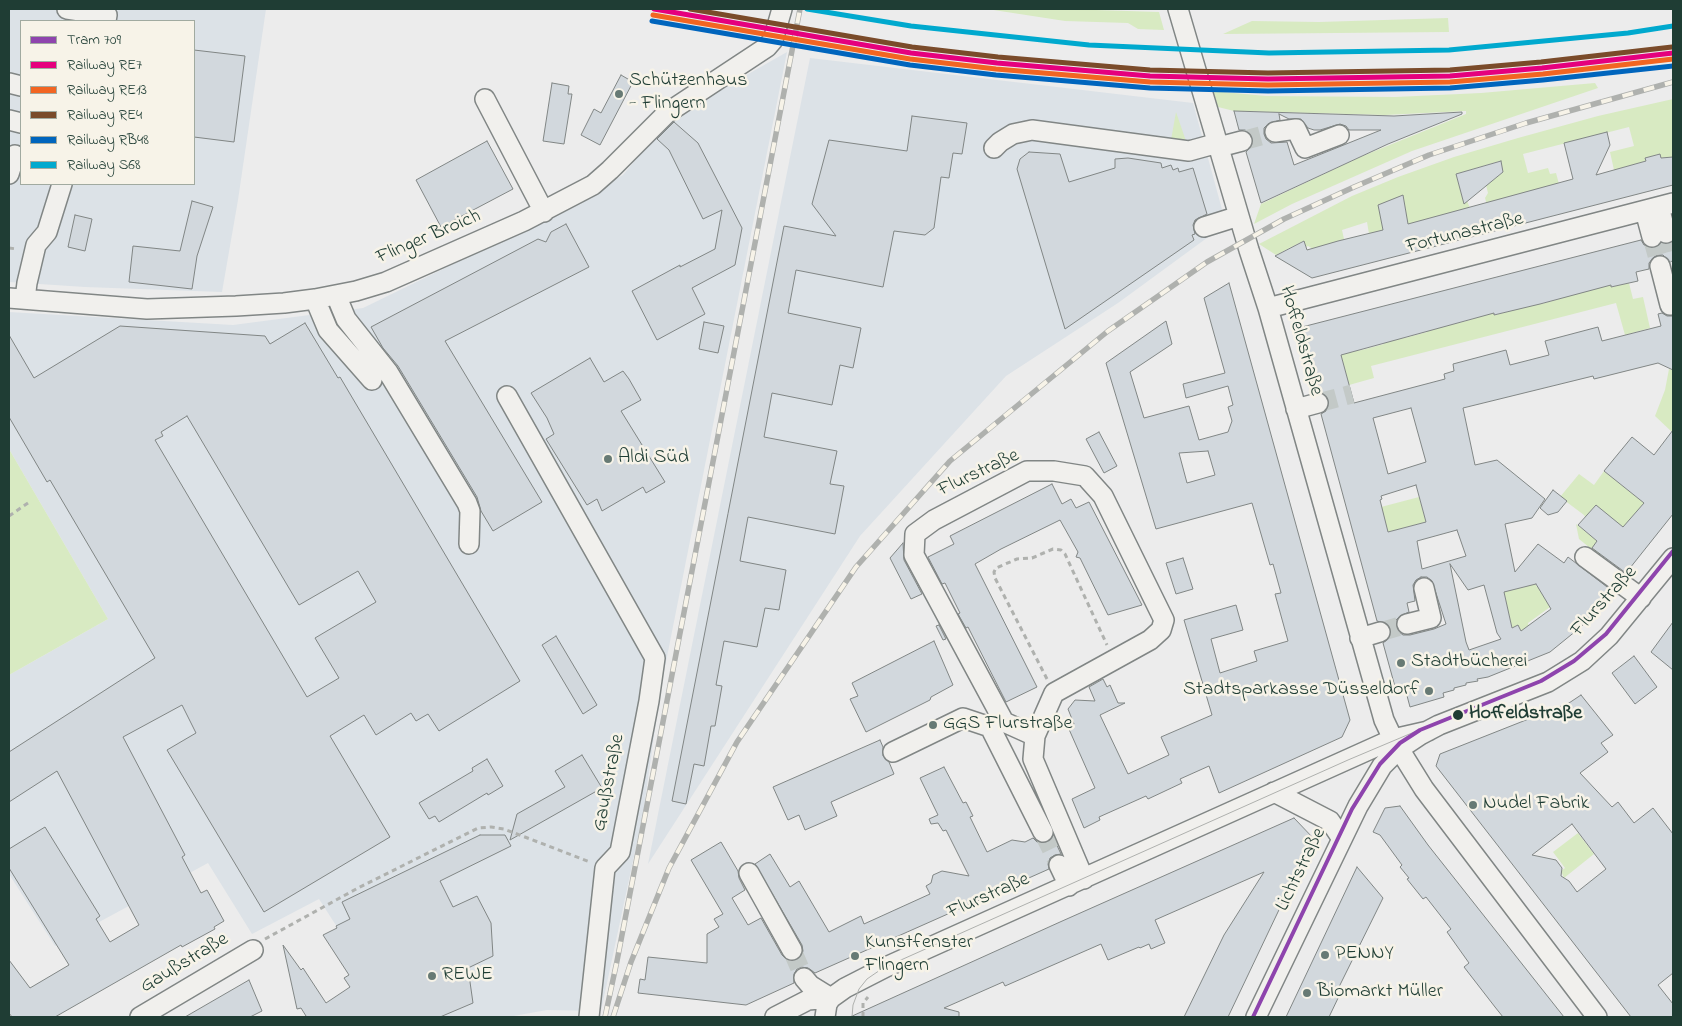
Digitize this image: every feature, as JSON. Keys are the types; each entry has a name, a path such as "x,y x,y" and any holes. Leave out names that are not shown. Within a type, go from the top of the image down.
{"street":[{"name":"Flinger Broich","path":"17,299 147,309 236,306 315,299 386,282 544,212 593,185 667,113 767,47 773,40 782,9"},
{"name":"Hoffeldstraße","path":"1178,9 1268,308 1384,720 1396,744 1424,788 1597,1017"},
{"path":"72,13 108,15 106,20"},
{"path":"485,99 544,212"},
{"path":"1274,132 1296,129 1305,148 1339,135"},
{"path":"994,148 1013,134 1032,130 1189,151 1242,141"},
{"path":"9,174 15,155"},
{"path":"17,299 27,283 36,245 47,232 62,185"},
{"path":"1659,207 1659,235"},
{"name":"Fortunastraße","path":"1268,308 1659,207"},
{"path":"1204,227 1240,216"},
{"path":"1660,266 1670,305 1673,304"},
{"path":"336,295 346,319 388,372 467,504 470,511 469,544"},
{"path":"315,299 328,330 372,380"},
{"name":"Gaußstraße","path":"507,396 655,658 649,702 620,852 605,868"},
{"path":"1296,409 1318,403"},
{"name":"Flurstraße","path":"1035,736 1004,722 914,555 916,534 934,520 1027,471 1054,471 1085,476 1103,496 1164,620 1164,625 1157,635 1054,692"},
{"path":"1585,557 1641,598"},
{"name":"Flurstraße","path":"775,1017 808,1000 832,998 845,988 886,967 1274,792 1548,682 1565,673 1610,636 1673,558"},
{"path":"1407,624 1431,618 1424,588"},
{"path":"1360,638 1380,632"},
{"path":"1054,692 1035,736 1033,759 1077,882"},
{"path":"893,752 963,718 990,727 1043,832"},
{"name":"Lichtstraße","path":"1256,1017 1368,788 1396,744"},
{"path":"1274,792 1330,821 1342,839"},
{"path":"1059,864 1077,882"},
{"path":"589,1017 605,868"},
{"path":"749,873 792,950"},
{"name":"Gaußstraße","path":"140,1017 253,950"},
{"path":"804,978 810,985 832,998 827,1004 825,1017"}],"path":[{"path":"9,516 31,501"},
{"path":"1054,692 995,578 994,572 996,568 1017,558 1032,558 1054,549 1061,550 1065,554 1113,659"},
{"path":"253,950 254,945 358,888 478,828 504,829 605,868"}],"shaded area":[{"path":"9,9 266,9 238,200 222,292 9,282"},
{"path":"787,52 661,687 643,814 601,1011 547,1010 508,1017 395,1017 319,899 252,934 208,863 55,946 9,874 9,675 108,619 9,449 9,312 233,325 363,308 560,212 623,175 669,119"},
{"path":"810,58 1193,103 1226,224 1118,303 1006,376 860,536 648,864"}],"green space":[{"path":"987,9 1159,12 1164,30 1138,29 1128,23 1065,21"},
{"path":"1448,18 1449,32 1223,34 1252,21 1319,22"},
{"path":"1595,83 1598,88 1412,151 1292,204 1254,224 1261,204 1360,157 1466,114 1466,111 1385,115 1234,111 1218,107 1213,91 1266,96 1395,97 1481,93"},
{"path":"1673,99 1673,157 1661,158 1659,154 1646,158 1646,161 1614,170 1610,152 1634,146 1629,127 1523,154 1528,173 1548,168 1550,174 1556,173 1559,184 1487,205 1485,198 1488,193 1485,181 1497,177 1503,172 1500,161 1456,174 1463,200 1467,201 1470,208 1405,225 1404,219 1406,214 1403,196 1389,229 1369,234 1367,222 1342,230 1344,239 1315,250 1308,246 1306,247 1303,241 1276,255 1259,244 1352,196 1454,157 1598,116"},
{"path":"1176,112 1186,141 1171,140"},
{"path":"1610,280 1611,287 1629,283 1633,299 1643,297 1650,328 1625,335 1616,303 1371,366 1374,378 1349,385 1340,353 1384,344 1383,339 1405,338 1427,332 1425,328 1470,320 1493,311 1495,315 1539,299 1541,304 1559,299 1558,294"},
{"path":"1669,369 1673,370 1673,433 1655,416 1665,390"},
{"path":"9,449 108,619 9,675"},
{"path":"1604,471 1639,499 1645,497 1648,499 1619,532 1596,506 1585,517 1560,497 1579,474 1594,485"},
{"path":"1419,497 1426,522 1388,532 1381,507"},
{"path":"1576,524 1606,548 1600,556 1579,539"},
{"path":"1500,575 1514,589 1525,587 1532,578 1537,587 1547,580 1557,602 1528,623 1531,634 1525,638 1518,625 1512,628"},
{"path":"1578,833 1594,854 1564,878 1561,871 1565,868 1553,852"}],"building":[{"path":"195,50 245,56 234,142 195,137"},
{"name":"Schützenhaus - Flingern","path":"621,75 633,82 600,145 581,135 594,109 601,113"},
{"path":"552,83 569,86 568,94 572,94 564,144 543,141"},
{"path":"1234,111 1394,116 1462,112 1462,114 1388,144 1261,203 1246,152 1253,144 1253,138 1245,130 1239,130","holes":["1279,114 1289,119 1301,119 1308,128 1314,130 1340,124 1346,126 1349,130 1381,130 1294,165 1287,142 1271,143 1264,134 1264,128 1268,124 1280,120"]},
{"path":"912,116 967,123 962,154 953,153 949,178 941,177 934,228 925,235 894,231 883,287 796,270 788,313 861,328 853,368 840,365 832,405 772,393 764,437 837,451 830,484 844,486 835,534 748,517 740,561 786,570 779,610 765,608 757,647 724,641 716,685 722,686 715,726 711,726 704,766 694,764 686,804 672,801 784,226 836,236 812,204 829,140 907,151"},
{"path":"674,122 698,143 742,228 735,265 692,288 705,314 657,340 632,291 680,265 680,267 715,249 722,210 703,219 669,150 657,139"},
{"path":"1607,132 1610,145 1596,175 1646,161 1645,158 1660,154 1661,158 1673,157 1673,185 1312,278 1275,256 1304,241 1307,250 1383,230 1378,205 1403,195 1408,224 1573,179 1564,143"},
{"path":"487,141 513,189 441,227 416,180"},
{"path":"1029,152 1060,154 1069,182 1115,168 1115,159 1128,158 1161,163 1162,168 1171,165 1173,170 1178,168 1179,172 1193,168 1207,214 1195,220 1193,225 1195,234 1192,235 1194,240 1065,329 1017,169 1020,159"},
{"path":"1501,161 1503,172 1464,204 1456,174"},
{"path":"192,201 213,207 197,256 192,289 129,282 133,246 180,251"},
{"path":"75,215 92,219 85,251 68,247"},
{"path":"566,224 589,267 445,341 542,502 493,531 481,511 477,497 398,366 383,348 371,327 538,239 546,242 551,232"},
{"path":"1641,240 1644,245 1650,248 1655,248 1661,243 1668,244 1673,241 1673,261 1670,262 1663,255 1657,255 1649,263 1649,269 1636,272 1638,281 1611,287 1611,285 1494,315 1494,313 1341,355 1354,403 1445,379 1444,374 1454,371 1453,364 1506,350 1510,365 1549,355 1545,341 1598,327 1602,341 1661,326 1658,314 1662,313 1667,316 1673,316 1673,370 1658,363 1594,379 1593,376 1463,408 1475,465 1497,460 1545,499 1532,518 1505,524 1515,572 1538,544 1564,563 1568,557 1611,590 1582,626 1550,652 1488,677 1477,679 1478,681 1454,688 1454,690 1443,693 1444,697 1410,707 1406,692 1397,694 1383,643 1391,634 1391,629 1387,624 1377,621 1321,414 1326,411 1329,401 1326,395 1315,392 1299,334 1302,327","holes":["1411,408 1426,462 1388,474 1373,418","1416,485 1426,522 1388,532 1380,500 1382,499 1381,496","1457,530 1466,556 1422,569 1417,541","1450,564 1468,590 1484,585 1497,633 1501,639 1469,650 1466,642","1421,577 1427,577 1432,581 1446,624 1434,629 1403,635 1396,627 1396,620 1409,612 1407,603 1415,601 1413,585","1536,584 1551,609 1521,631 1518,625 1512,628 1504,592"]},
{"path":"1229,283 1350,720 1342,737 1219,793 1209,766 1180,779 1182,783 1148,799 1146,796 1099,817 1100,820 1084,828 1072,799 1095,788 1068,727 1074,724 1068,709 1075,700 1095,701 1089,687 1103,679 1107,687 1110,685 1118,703 1125,703 1100,715 1128,774 1169,755 1161,737 1212,715 1184,620 1236,605 1243,630 1211,639 1220,673 1257,661 1254,651 1288,641 1275,594 1281,593 1273,564 1270,565 1252,503 1156,529 1106,363 1166,321 1172,344 1130,372 1144,418 1189,406 1199,440 1228,432 1232,421 1228,407 1233,405 1228,386 1186,398 1183,384 1225,373 1204,298","holes":["1208,451 1215,475 1187,483 1179,453"]},
{"path":"704,322 724,326 718,353 699,349"},
{"path":"305,323 338,378 340,377 520,681 439,731 428,714 416,721 411,713 376,735 364,715 330,736 390,837 264,912 167,750 196,733 182,705 123,737 185,855 182,857 201,893 207,890 224,921 214,927 215,929 182,947 181,945 55,1017 12,1017 9,1013 9,960 30,988 69,965 9,868 9,849 45,827 100,916 96,919 110,942 139,925 57,771 9,802 9,752 155,658 50,480 47,482 9,417 9,335 34,378 120,326 265,336 270,344","holes":["187,416 299,605 358,571 376,602 315,638 339,678 307,697 155,440 163,436 161,432"]},
{"path":"590,358 604,382 623,371 629,379 641,400 621,411 665,482 646,493 643,487 602,511 597,499 587,505 546,439 554,434 547,418 531,393"},
{"path":"1673,430 1673,514 1626,573 1592,548 1597,541 1578,525 1596,505 1623,527 1644,503 1604,471 1632,437 1654,455"},
{"path":"1099,432 1117,466 1104,473 1086,439"},
{"path":"1052,484 1062,504 1071,499 1076,508 1089,502 1142,605 1108,615 1080,558 1076,557 1078,552 1060,520 975,564 1037,687 1006,702 968,627 966,628 958,614 960,613 945,583 942,584 928,557 954,544 950,536"},
{"path":"1553,490 1567,501 1558,512 1548,515 1540,508"},
{"path":"903,543 904,560 922,594 911,599 890,558"},
{"path":"1183,558 1193,589 1176,594 1166,563"},
{"path":"1673,622 1673,670 1651,652"},
{"path":"939,625 946,639 943,640 936,626"},
{"path":"556,636 597,705 583,714 542,645"},
{"path":"934,641 953,685 931,697 930,700 866,732 850,699 858,696 852,683"},
{"path":"1634,656 1657,687 1635,704 1612,673"},
{"path":"1581,695 1613,735 1601,743 1608,752 1580,773 1612,807 1618,802 1634,823 1653,808 1673,834 1673,973 1658,985 1673,1004 1673,1017 1631,1017 1436,766 1440,754 1569,703","holes":["1572,824 1606,869 1577,892 1569,881 1561,876 1562,868 1556,860 1532,855"]},
{"path":"880,740 883,747 883,756 889,762 894,774 831,802 837,816 805,830 799,815 788,820 773,787"},
{"path":"582,755 602,788 510,840 517,814 565,787 555,771"},
{"path":"487,759 503,786 488,795 487,793 439,822 435,816 429,819 419,803 473,771 472,768"},
{"path":"944,767 963,803 966,802 973,816 970,817 987,852 1012,840 1025,842 1033,838 1037,842 1043,843 1048,842 1053,837 1061,854 1050,858 1049,869 815,973 808,968 801,967 794,974 794,983 746,1005 638,993 640,979 645,980 648,957 707,963 707,934 719,927 714,919 723,914 691,860 721,842 738,871 745,890 732,898 748,925 761,918 782,955 791,961 797,960 801,956 803,951 802,945 755,864 770,854 790,887 799,881 829,932 861,916 864,924 930,894 926,886 931,883 933,875 942,871 969,876 946,830 943,831 938,823 931,824 929,819 938,815 920,778"},
{"path":"1400,806 1428,845 1564,1017 1503,1017 1495,1007 1464,967 1469,963 1447,932 1451,929 1426,897 1423,899 1407,879 1409,878 1400,867 1402,865 1380,835 1373,832 1385,808"},
{"path":"1294,818 1315,840 1287,893 1228,1017 1184,1017 1224,935 1264,872 1155,920 1165,943 1151,949 1149,944 1108,960 1101,944 1005,986 1003,982 944,1008 959,1012 959,1017 850,1017 1060,922"},
{"path":"480,835 505,835 511,846 440,881 453,907 477,896 491,923 493,956 468,968 473,1003 440,1017 304,1017 306,1016 301,1008 297,1009 283,945 301,970 303,968 326,1003 350,987 344,978 349,975 323,935 350,919 342,902"},
{"path":"1357,867 1383,898 1336,993 1340,994 1329,1017 1286,1017"},
{"path":"249,980 262,1011 250,1017 185,1017"}],"tunnel":[{"path":"1242,141 1275,132"},
{"path":"1666,233 1673,261"},
{"path":"1652,237 1660,266"},
{"path":"1318,403 1352,394"},
{"path":"1380,632 1407,624"},
{"path":"1043,832 1059,865"},
{"path":"792,950 804,978"}],"tram line":[{"name":"709","path":"1253,1017 1352,809 1380,764 1400,743 1420,730 1541,681 1574,661 1606,634 1673,551"},
{"path":"852,1017 853,1005 859,989 867,979 883,968 1348,760 1445,719"}],"railway":[{"path":"605,1017 800,9"},
{"path":"613,1017 631,962 669,868 737,742 856,567 950,461 1108,331 1207,262 1284,219 1429,155 1526,123 1673,82"}],"rail line":[{"name":"RE7","path":"654,9 911,53 997,63 1150,76 1268,79 1450,76 1673,53"},
{"name":"RE4","path":"690,9 912,47 998,57 1150,70 1268,73 1450,70 1672,47"},
{"name":"S68","path":"807,9 911,26 1089,45 1269,53 1449,50 1628,33 1673,26"},
{"name":"RE13","path":"653,15 910,59 996,69 1150,82 1268,85 1450,82 1543,74 1673,59"},
{"name":"RB48","path":"652,21 910,65 996,75 1150,88 1268,91 1450,88 1673,66"}],"place":[{"name":"Schützenhaus - Flingern","path":"619,94"},
{"name":"Aldi Süd","path":"608,459"},
{"name":"Stadtbücherei","path":"1401,663"},
{"name":"Stadtsparkasse Düsseldorf","path":"1429,691"},
{"name":"Hoffeldstraße","path":"1458,715"},
{"name":"GGS Flurstraße","path":"933,725"},
{"name":"Nudel Fabrik","path":"1473,805"},
{"name":"PENNY","path":"1325,955"},
{"name":"Kunstfenster Flingern","path":"855,956"},
{"name":"REWE","path":"432,976"},
{"name":"Biomarkt Müller","path":"1307,993"}]}
